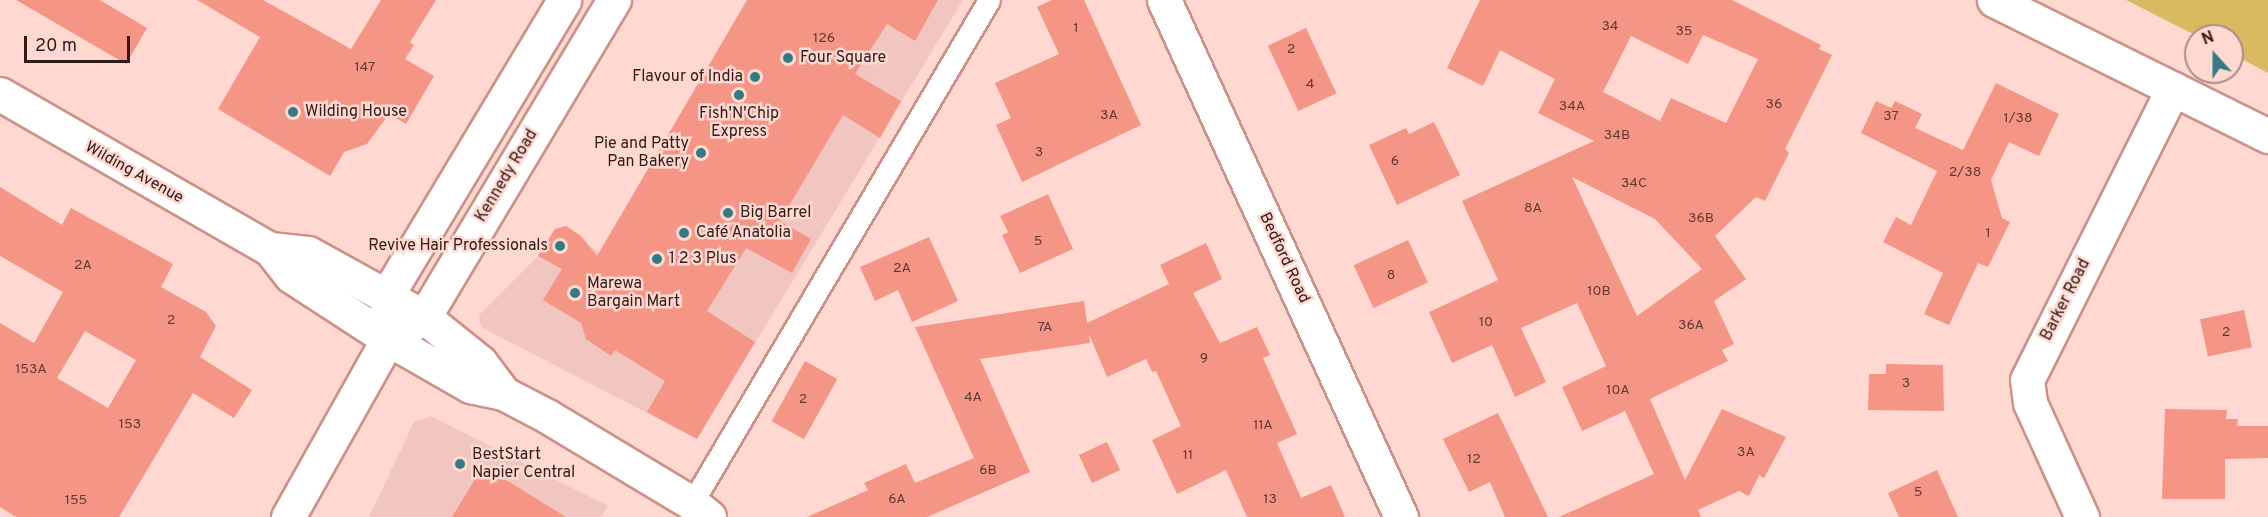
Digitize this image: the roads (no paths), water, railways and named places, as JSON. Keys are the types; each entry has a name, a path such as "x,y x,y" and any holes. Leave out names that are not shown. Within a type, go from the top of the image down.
{"street":[{"path":"388,339 387,295 564,0"},
{"name":"Kennedy Road","path":"288,517 388,339 424,317 614,0"},
{"name":"Bedford Road","path":"1164,0 1401,517"},
{"path":"1994,0 2268,136"},
{"name":"Barker Road","path":"2082,517 2030,403 2027,380 2173,88"},
{"name":"Wilding Avenue","path":"0,94 270,249 291,276 388,339 470,386 503,393"},
{"name":"Wilding Avenue","path":"270,249 308,253 424,317 480,362 503,393"},
{"path":"503,393 700,510"}],"lane":[{"path":"700,510 989,0"}],"place":[{"name":"Four Square","path":"788,58"},
{"name":"Flavour of India","path":"755,77"},
{"name":"Fish'N'Chip Express","path":"739,95"},
{"name":"Wilding House","path":"293,112"},
{"name":"Pie and Patty Pan Bakery","path":"701,153"},
{"name":"Big Barrel","path":"728,213"},
{"name":"Café Anatolia","path":"684,233"},
{"name":"Revive Hair Professionals","path":"560,246"},
{"name":"1 2 3 Plus","path":"657,259"},
{"name":"Marewa Bargain Mart","path":"575,293"},
{"name":"BestStart Napier Central","path":"460,464"}]}
